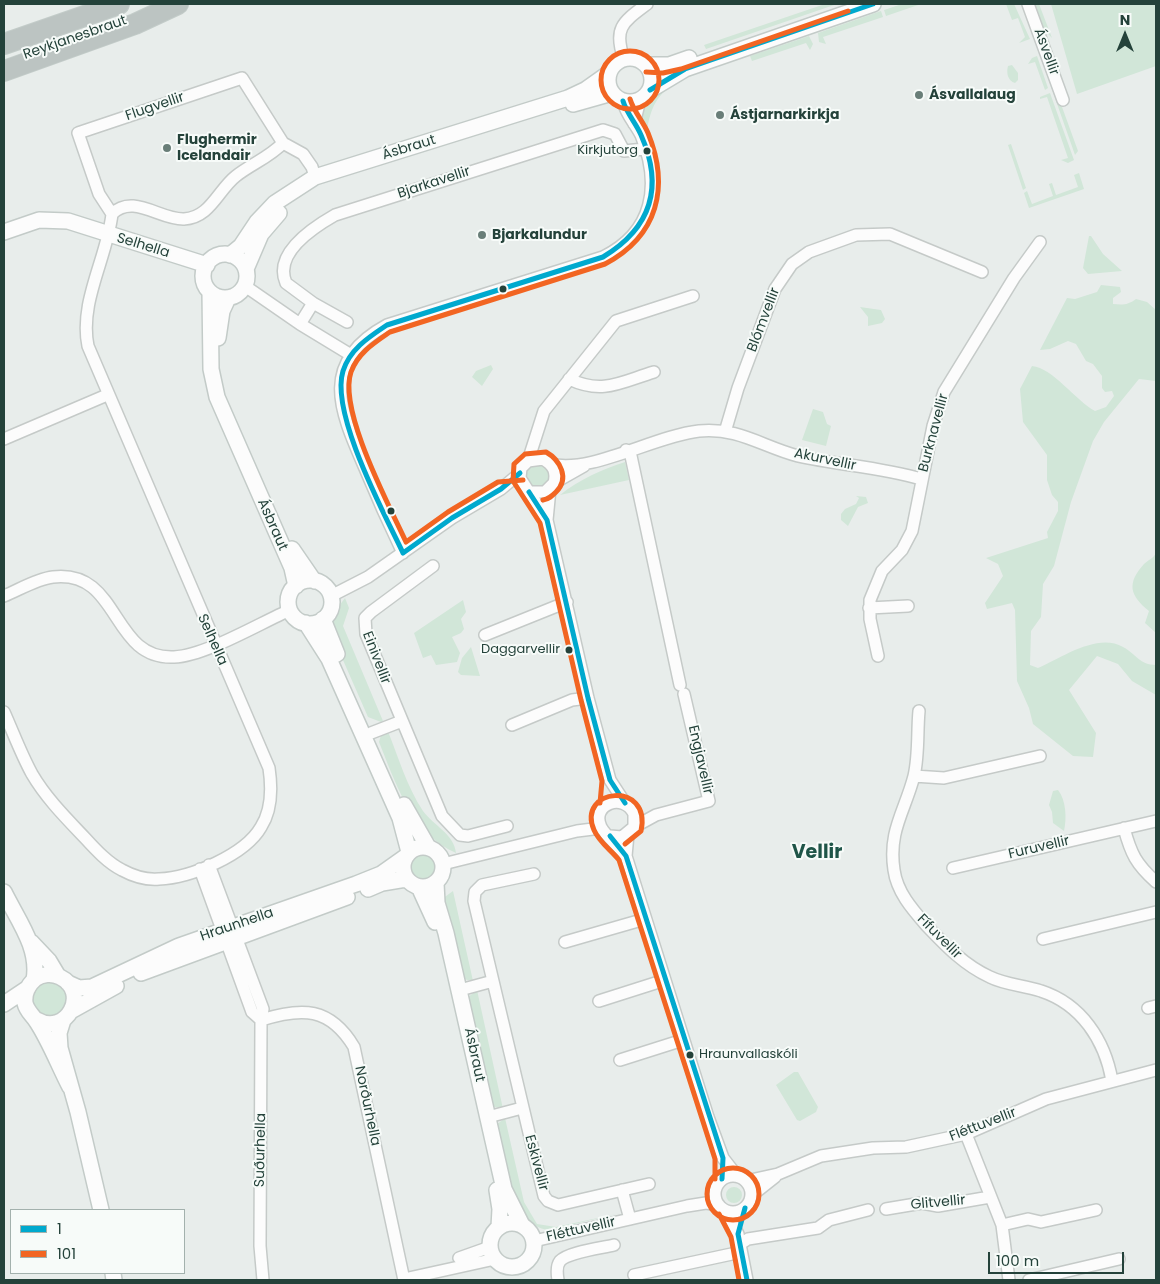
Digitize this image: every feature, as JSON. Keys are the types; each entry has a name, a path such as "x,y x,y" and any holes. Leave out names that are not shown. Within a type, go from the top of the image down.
{"highway":[{"path":"4,37 64,16 112,4"},
{"name":"Reykjanesbraut","path":"4,44 119,4"},
{"path":"4,71 136,24 176,4"},
{"name":"Reykjanesbraut","path":"4,63 176,4"}],"street":[{"path":"624,59 618,40 619,31 632,15 647,4"},
{"path":"403,553 342,411 340,384 351,355 369,335 386,325 563,271 616,251 637,232 648,210 651,180 644,149 634,124 608,80 612,67 624,59 632,59 646,66 662,66 678,62 846,4"},
{"path":"618,97 645,95 685,69 873,4"},
{"name":"Ásvellir","path":"1028,4 1063,100"},
{"path":"634,124 651,74 646,66"},
{"name":"Ásbraut","path":"230,255 240,246 257,222 276,203 314,178 568,98 585,90 609,73"},
{"name":"Flugvellir","path":"112,214 99,194 78,133 242,78 283,143 303,154 312,167 314,178"},
{"name":"Ásbraut","path":"246,269 261,234 286,205 303,194 350,175 618,97"},
{"name":"Bjarkavellir","path":"347,322 314,303 286,283 284,265 296,245 306,235 335,215 599,131 608,131 615,134 624,151 644,149"},
{"path":"108,235 112,214 120,209 133,206 142,207 171,219 186,219 198,216 206,210 235,176 276,151 283,143"},
{"name":"Selhella","path":"4,232 30,222 53,220 74,223 207,264"},
{"name":"Blómvellir","path":"725,432 729,415 775,289 792,264 809,252 856,235 890,234 982,272"},
{"name":"Selhella","path":"4,712 33,775 46,795 108,860 122,870 139,877 157,879 176,877 205,867 236,852 248,843 261,827 270,804 271,782 269,768 214,645 107,395 88,346 85,325 108,235"},
{"name":"Burknavellir","path":"878,656 869,608 876,582 910,538 933,426 944,392 1014,278 1040,242"},
{"path":"230,255 242,262 246,269 245,286 234,296 228,298 215,296 210,292 204,279 207,264 217,256 230,255"},
{"path":"245,286 300,324 351,355"},
{"name":"Ásbraut","path":"210,292 210,369 217,397 292,568 296,586"},
{"path":"331,596 368,577 452,518 502,489 520,473 528,461 544,412 616,321 693,296"},
{"name":"Ásbraut","path":"228,298 222,311 218,337 218,367 225,396 295,554 314,581"},
{"path":"300,324 314,303"},
{"path":"569,379 585,386 601,388 654,372"},
{"path":"4,439 107,395"},
{"name":"Akurvellir","path":"547,461 564,467 585,464 677,435 700,431 725,432 764,442 796,455 922,479"},
{"path":"535,439 556,476 552,486 547,520"},
{"name":"Engjavellir","path":"626,450 631,456 709,802 656,815 631,830"},
{"path":"528,461 547,461"},
{"name":"Akurvellir","path":"552,486 585,464"},
{"path":"520,473 527,490 547,520 588,698 610,780 635,818 626,856"},
{"path":"502,489 527,490 540,494 552,486"},
{"name":"Einivellir","path":"433,566 365,618 366,634 442,816 460,835 468,836 507,826"},
{"path":"4,596 45,579 70,578 87,584 99,592 108,602 129,638 149,652 165,657 182,656 214,645 290,610"},
{"path":"306,624 323,620 331,609 331,596 324,586 314,581 301,582 296,586 289,597 290,610 293,616 306,624 329,659 400,818 407,854 402,866 412,883 428,887 436,882 443,871 443,864 438,853 428,848 418,847 407,854"},
{"path":"485,635 567,602"},
{"path":"869,608 908,606"},
{"path":"323,620 330,642 409,816 428,848"},
{"path":"512,725 572,700 588,698"},
{"name":"Fífuvellir","path":"919,711 914,776 892,836 891,852 896,880 910,908 954,954 973,968 992,978 1042,991 1057,997 1084,1018 1099,1038 1112,1081"},
{"path":"371,733 402,721"},
{"path":"914,776 954,776 1040,756"},
{"path":"577,831 600,814 607,804 610,780"},
{"path":"607,804 619,801 629,807"},
{"name":"Engjavellir","path":"629,807 656,815"},
{"path":"600,814 601,828 626,856 683,1040 723,1158 742,1179 751,1196 744,1208 739,1244"},
{"name":"Furuvellir","path":"953,868 1156,821"},
{"path":"443,864 577,831 601,828"},
{"path":"1124,828 1135,861 1156,882"},
{"path":"610,836 616,838 631,830"},
{"name":"Hraunhella","path":"67,1016 144,971 229,934 381,874 407,854"},
{"path":"205,867 229,934 252,1012 260,1020"},
{"name":"Eskivellir","path":"534,874 482,885 475,892 474,901 544,1196 548,1201 558,1205 649,1184"},
{"name":"Ásbraut","path":"436,882 437,903 460,990 504,1189 522,1225"},
{"name":"Hraunhella","path":"63,979 79,988 92,987 179,946 229,934 382,883 412,883"},
{"name":"Ásbraut","path":"412,883 438,932 480,1124 499,1198 499,1227"},
{"path":"4,892 30,941 63,979 74,997 58,1039 101,1209"},
{"path":"1043,939 1156,912"},
{"path":"565,942 645,919"},
{"path":"30,941 35,964 25,1001 70,1087"},
{"path":"4,1004 46,975 63,979"},
{"path":"599,1001 665,980"},
{"path":"460,990 493,981"},
{"path":"4,1013 15,1011 49,1024 67,1016"},
{"name":"Norðurhella","path":"260,1020 300,1012 319,1015 344,1030 354,1047 404,1277 464,1257 496,1257"},
{"name":"Suðurhella","path":"260,1020 260,1246 263,1280"},
{"path":"620,1060 683,1040"},
{"name":"Fléttuvellir","path":"751,1196 778,1174 799,1164 829,1155 873,1148 906,1146 966,1134 1046,1099 1156,1070"},
{"path":"488,1117 522,1108"},
{"path":"966,1134 1002,1224 1009,1280"},
{"path":"723,1158 720,1182 715,1195 739,1244 746,1280"},
{"name":"Fléttuvellir","path":"742,1179 778,1174"},
{"path":"720,1182 742,1179"},
{"name":"Fléttuvellir","path":"687,1206 720,1182"},
{"path":"622,1190 630,1219"},
{"name":"Glitvellir","path":"886,1210 922,1203 938,1206 990,1197"},
{"name":"Fléttuvellir","path":"534,1241 687,1206 706,1203 722,1208"},
{"path":"722,1208 736,1212 744,1208"},
{"path":"634,1274 739,1244 748,1239 818,1228 829,1220 868,1210"},
{"path":"1002,1224 1028,1219 1041,1222 1096,1210"},
{"path":"496,1257 516,1267 522,1265 532,1255 534,1241 532,1234 522,1225 510,1223 499,1227 494,1233 496,1257 510,1280"},
{"path":"558,1280 556,1271 559,1262 567,1257 614,1245"},
{"path":"1029,1280 1119,1259"},
{"path":"521,1280 522,1265"}],"green space":[{"path":"825,4 837,4 706,49 704,45"},
{"path":"902,4 921,4 886,16 884,10"},
{"path":"1006,4 1014,4 1030,39 1019,43 1025,37 1018,18 1012,20"},
{"path":"1035,4 1039,4 1052,38 1042,27"},
{"path":"1051,4 1156,4 1156,66 1077,94"},
{"path":"881,11 883,17 823,37 826,44 819,42 818,33"},
{"path":"809,36 813,44 810,50 806,43 752,61 750,56"},
{"path":"1037,56 1048,88 1045,90 1035,62 1028,64 1032,58"},
{"path":"1045,60 1078,151 1075,155 1042,61"},
{"path":"1012,65 1018,73 1018,80 1015,83 1009,79 1007,74 1008,66"},
{"path":"694,72 668,88 656,101 649,119 647,131 644,132 641,120 642,109 646,100 663,86"},
{"path":"1050,93 1074,160 1068,163 1061,160 1068,158 1047,97 1040,99 1040,97"},
{"path":"1011,144 1026,188 1023,190 1008,145"},
{"path":"1079,173 1084,189 1029,208 1024,193 1027,191 1032,204 1053,196 1049,184 1052,183 1056,195 1078,187 1074,175"},
{"path":"1089,236 1091,236 1103,254 1122,271 1088,274 1083,268"},
{"path":"1101,285 1120,287 1121,292 1113,298 1113,304 1125,304 1136,299 1147,302 1156,310 1156,381 1139,379 1104,422 1093,441 1071,502 1054,566 1043,584 1041,617 1031,631 1030,665 1038,668 1091,644 1113,643 1123,647 1142,661 1156,665 1156,695 1132,681 1118,664 1097,656 1069,690 1096,733 1093,757 1073,756 1033,724 1029,708 1017,681 1015,610 1012,603 987,609 985,603 1003,576 998,564 986,558 1048,538 1047,532 1058,511 1058,502 1052,495 1047,480 1047,455 1023,422 1020,389 1032,366 1048,372 1095,411 1106,407 1114,396 1112,391 1105,392 1102,388 1102,376 1093,364 1086,361 1076,344 1068,341 1050,349 1040,350 1067,298 1075,299 1097,292"},
{"path":"860,307 881,310 885,319 882,323 868,326 868,317"},
{"path":"491,365 493,369 482,386 472,377 476,371"},
{"path":"813,409 823,412 827,424 831,426 826,446 802,440"},
{"path":"625,462 629,480 560,495 575,484"},
{"path":"537,463 546,466 549,475 546,484 537,487 528,484 525,475 528,466"},
{"path":"856,496 866,497 868,503 858,507 848,526 841,520 841,514 845,509 856,504 859,498"},
{"path":"1156,553 1156,633 1145,623 1149,611 1137,600 1134,594 1133,583 1144,564"},
{"path":"345,598 349,608 343,626 383,721 381,722 368,717 339,651 330,618"},
{"path":"463,600 466,612 461,619 464,629 461,633 452,637 460,653 457,662 436,665 431,655 423,658 414,633"},
{"path":"471,647 480,676 461,675 458,672 462,658"},
{"path":"387,729 407,782 417,802 427,816 448,835 456,853 440,844 427,833 407,806 379,742 381,735"},
{"path":"1058,790 1063,799 1065,809 1064,831 1053,823 1049,805 1053,791"},
{"path":"421,853 431,857 435,867 431,877 421,881 411,877 407,867 411,857"},
{"path":"453,891 473,981 463,979 442,899"},
{"path":"50,981 63,986 68,999 63,1012 50,1017 37,1012 32,999 37,986"},
{"path":"477,990 503,1109 492,1106 467,998"},
{"path":"794,1072 798,1072 818,1107 816,1112 800,1121 797,1120 776,1085"},
{"path":"505,1118 524,1202 537,1224 556,1227 621,1213 549,1230 536,1226 525,1216 516,1203 505,1171 496,1125"},
{"path":"734,1187 740,1189 742,1195 740,1201 734,1203 728,1201 726,1195 728,1189"}],"transit line":[{"name":"1","path":"650,90 685,69 873,4"},
{"name":"101","path":"646,72 663,73 681,69 848,11"},
{"name":"101","path":"624,51 636,51 651,59 659,74 659,80 659,86 651,101 636,109 624,109 609,101 601,86 601,74 609,59 624,51"},
{"name":"101","path":"523,480 498,482 448,512 406,542 358,433 349,389 351,372 362,354 372,344 390,332 605,264 623,253 648,224 655,208 658,191 655,153 644,124 630,99"},
{"name":"1","path":"403,553 372,489 351,436 344,412 341,389 346,363 361,344 387,325 603,257 619,246 642,219 649,205 652,189 652,172 648,154 639,131 623,101"},
{"name":"101","path":"543,500 552,496 560,487 563,475 562,470 559,464 546,452 525,454 514,464 513,481 540,523 602,781 600,803"},
{"name":"1","path":"403,553 452,518 501,489 520,473"},
{"name":"1","path":"529,492 547,520 588,698 610,780 625,803"},
{"name":"101","path":"625,844 641,831 641,815 636,803 626,797 604,798 595,805 591,816 594,830 602,842 619,860 715,1159 715,1179"},
{"name":"1","path":"610,836 626,856 723,1158 722,1179"},
{"name":"101","path":"733,1168 743,1170 751,1176 757,1184 759,1194 757,1204 751,1212 743,1218 733,1220 723,1218 715,1212 709,1204 707,1194 709,1184 715,1176 723,1170 733,1168"},
{"name":"1","path":"745,1208 738,1234 747,1280"},
{"name":"101","path":"719,1214 731,1237 739,1280"}],"place":[{"name":"Ásvallalaug","path":"919,95"},
{"name":"Ástjarnarkirkja","path":"720,115"},
{"name":"Flughermir Icelandair","path":"167,148"},
{"name":"Kirkjutorg","path":"647,151"},
{"name":"Bjarkalundur","path":"482,235"},
{"name":"Daggarvellir","path":"569,650"},
{"name":"Hraunvallaskóli","path":"690,1055"}],"district":[{"name":"Vellir","path":"817,853"}]}
